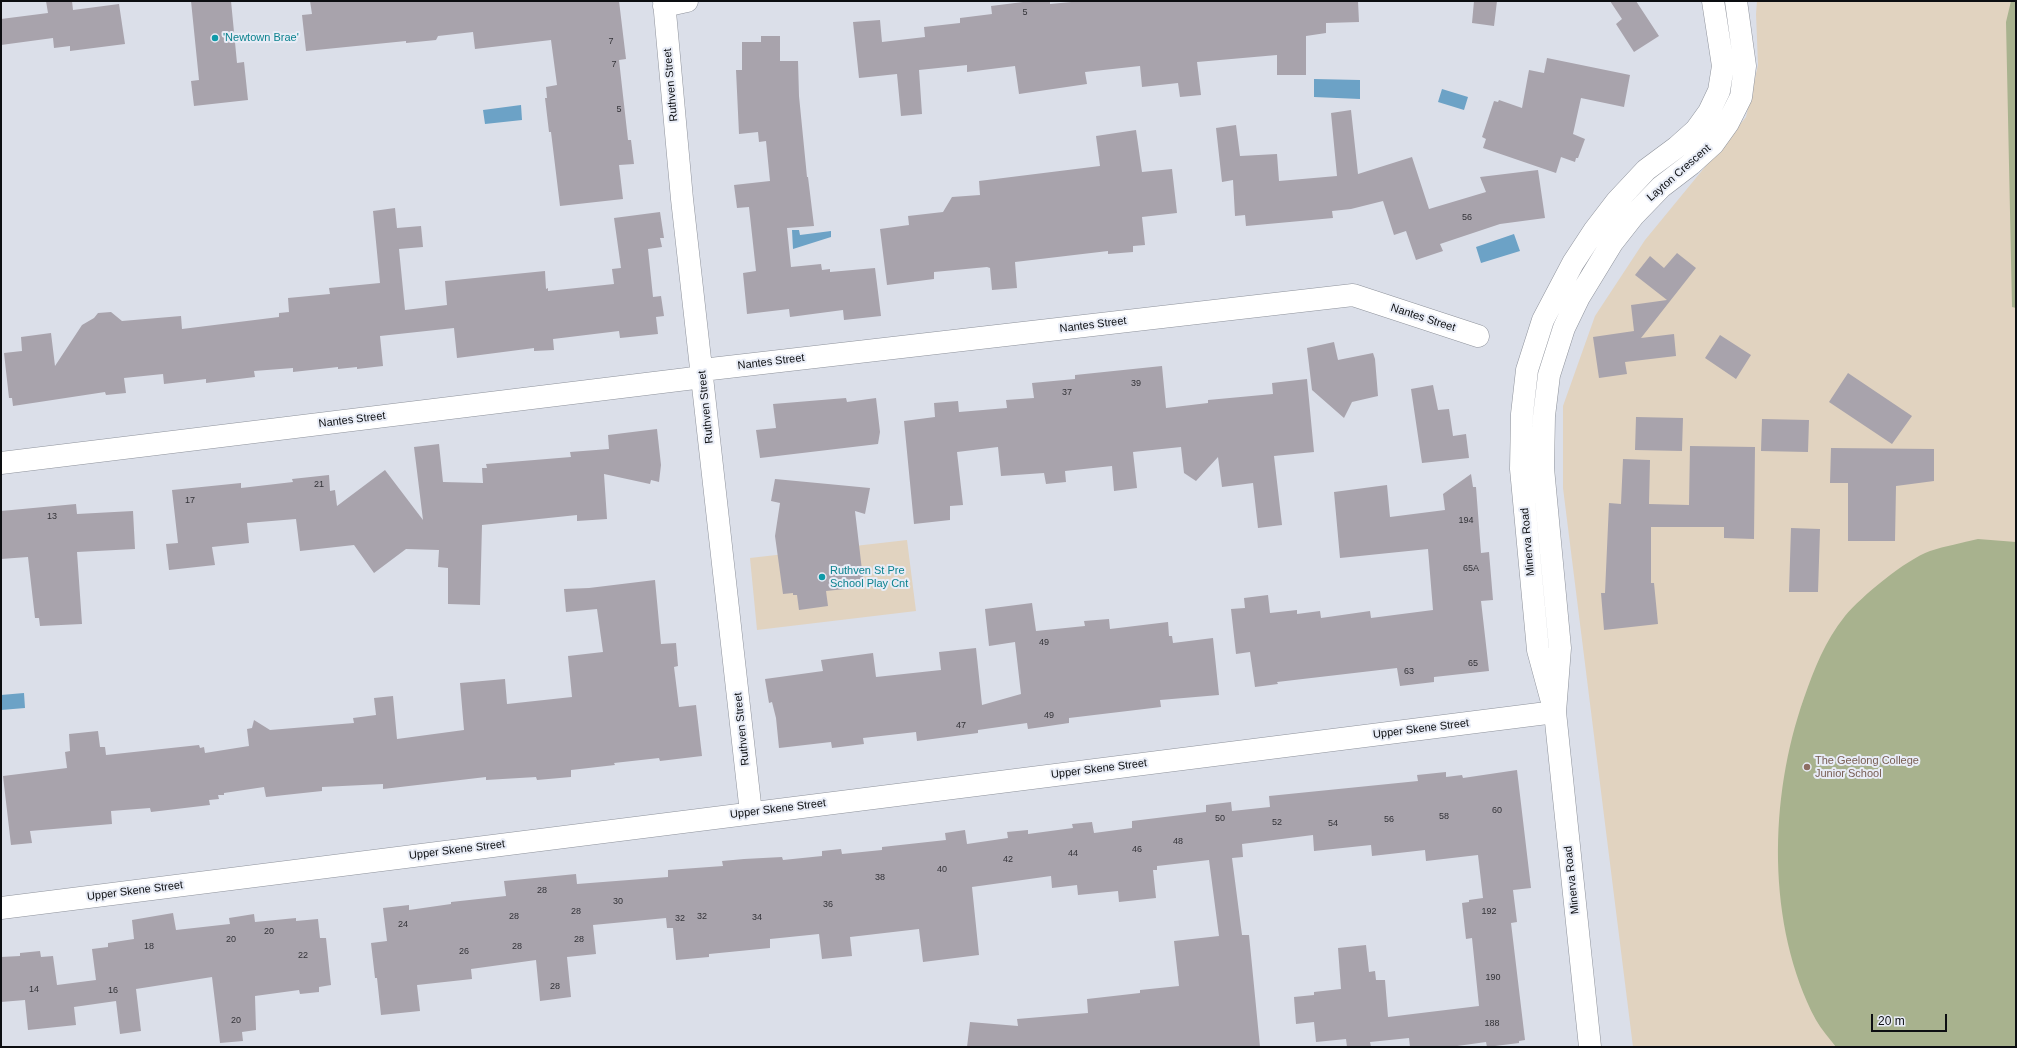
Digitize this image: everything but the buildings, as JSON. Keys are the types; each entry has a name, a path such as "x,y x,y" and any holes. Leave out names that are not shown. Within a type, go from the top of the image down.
{"street":[{"path":"664,3 687,1"},
{"name":"Layton Crescent","path":"1527,370 1543,320 1559,288 1594,231 1646,170 1686,138 1709,112 1719,91 1723,66 1713,1"},
{"name":"Layton Crescent","path":"1549,375 1564,328 1579,297 1612,243 1634,215 1661,187 1692,164 1712,144 1728,123 1741,97 1745,66 1736,1"},
{"name":"Ruthven Street","path":"664,3 682,199 751,813"},
{"name":"Nantes Street","path":"1,463 702,373 1353,295 1478,336"},
{"name":"Minerva Road","path":"1527,370 1522,414 1521,469 1538,650 1555,712 1590,1047"},
{"name":"Minerva Road","path":"1549,375 1544,416 1543,468 1560,648 1555,712"},
{"name":"Upper Skene Street","path":"1,908 1555,712"}],"shaded area":[{"name":"The Geelong College Junior School","path":"1757,1 2016,1 2016,1047 1633,1047 1563,488 1563,406 1595,316 1645,240 1746,117 1758,65 1756,14"},
{"path":"907,540 916,611 757,630 750,558"}],"green space":[{"path":"2011,1 2016,1 2016,308 2012,307 2006,22"},
{"path":"1978,539 2016,542 2016,1047 1836,1047 1816,1020 1800,983 1788,944 1781,902 1778,860 1779,818 1784,777 1792,736 1812,676 1832,635 1845,616 1884,579 1909,562 1936,549"}],"water":[{"path":"1314,79 1360,80 1360,99 1314,97"},
{"path":"1442,89 1468,97 1464,110 1438,102"},
{"path":"521,105 522,120 485,124 483,110"},
{"path":"792,230 799,230 800,235 831,231 831,237 793,249"},
{"path":"1514,234 1520,251 1481,263 1476,247"},
{"path":"24,693 25,708 1,710 1,695"}],"place":[{"name":"'Newtown Brae'","path":"215,38"},
{"name":"Ruthven St Pre School Play Cnt","path":"822,577"},
{"name":"The Geelong College Junior School","path":"1807,767"}]}
